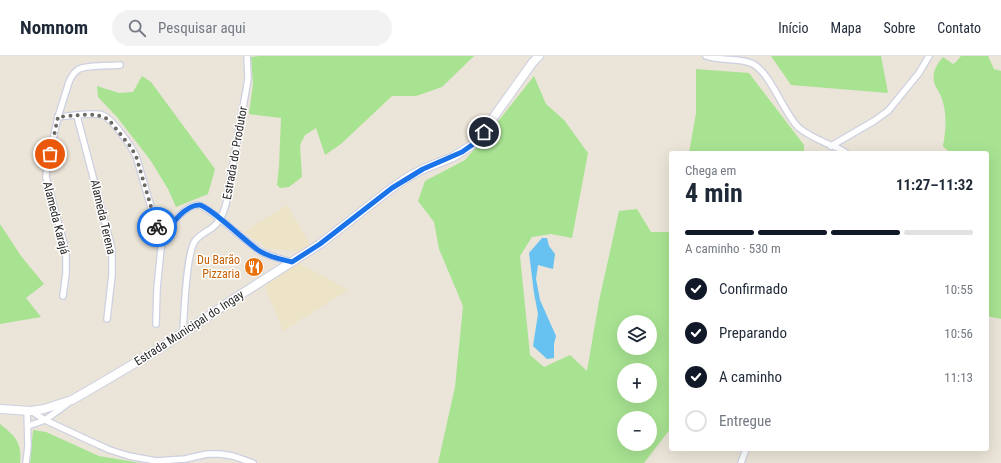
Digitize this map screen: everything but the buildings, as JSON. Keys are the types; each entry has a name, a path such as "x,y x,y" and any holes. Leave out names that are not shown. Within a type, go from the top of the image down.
{"street":[{"name":"Estrada do Produtor","path":"220,219 226,204 246,92 248,69 247,56"},
{"name":"Estrada Municipal do Ingay","path":"28,426 45,420 72,400 158,350 320,244 408,177 423,169 453,157 472,145 484,132 533,62 540,56"},
{"path":"706,56 745,62 754,65 765,76 788,115 797,126 814,138 838,147 843,151"},
{"path":"832,146 888,111 920,74 929,56"},
{"name":"Alameda Karajá","path":"63,296 66,273 66,251 46,177 58,117 71,77 77,71 84,68 120,65"},
{"path":"58,117 94,114 106,117 109,120 130,146 139,164 158,235 162,238"},
{"name":"Alameda Terena","path":"77,116 112,248 112,275 107,319"},
{"path":"156,324 157,289 162,238 182,214 196,205 202,206 220,219 259,251 271,257 292,262"},
{"path":"183,333 191,250 198,236 212,227 220,219"},
{"path":"158,231 162,229 166,232"},
{"name":"Estrada Municipal do Ingay","path":"0,409 39,410 72,400"},
{"path":"26,463 29,410 45,420 110,450 136,457 156,461 184,459 207,454 220,454 233,456 253,463"},
{"path":"741,463 745,451"}],"shaded area":[{"path":"287,205 311,246 301,251 268,249 244,232"},
{"path":"299,263 348,290 283,331 265,287 266,282"}],"green space":[{"path":"474,56 442,87 416,96 392,96 341,144 325,155 316,128 305,135 300,145 302,177 289,187 280,188 277,185 281,118 249,114 253,84 251,57"},
{"path":"771,56 881,56 888,93 791,85"},
{"path":"961,56 988,56 994,69 1001,71 1001,319 989,316 989,151 950,151 943,146 945,111 941,97 935,85 934,73 936,66 943,57 953,64"},
{"path":"696,69 749,73 804,145 804,151 689,151 696,113"},
{"path":"142,76 151,82 215,169 208,194 176,207 168,189 151,161 117,117 98,97 97,86 119,93 133,92"},
{"path":"534,76 546,104 564,120 588,153 572,238 551,234 532,237 520,256 530,355 544,367 570,355 587,371 599,301 619,211 637,209 651,232 669,232 669,431 657,446 657,411 617,411 617,451 653,451 644,463 438,463 455,387 463,306 439,249 434,222 418,201 425,181 465,160"},
{"path":"0,224 21,256 44,284 26,298 41,317 0,324"},
{"path":"0,424 10,432 19,445 20,463 0,463"},
{"path":"33,430 46,432 99,456 141,463 30,463"}],"water":[{"path":"542,238 547,238 549,246 555,254 553,269 538,265 536,279 540,300 556,336 554,344 554,358 547,359 533,346 538,314 529,253"}],"way so far":[{"path":"50,154 58,117 94,114 106,117 130,146 136,156 157,227"}],"place":[{"name":"Du Barão Pizzaria","path":"254,267"}],"route":[{"path":"157,227 158,235 162,238 177,218 193,206 200,205 210,210 259,251 271,257 292,262 320,244 408,177 462,152 472,145 484,132"}]}
